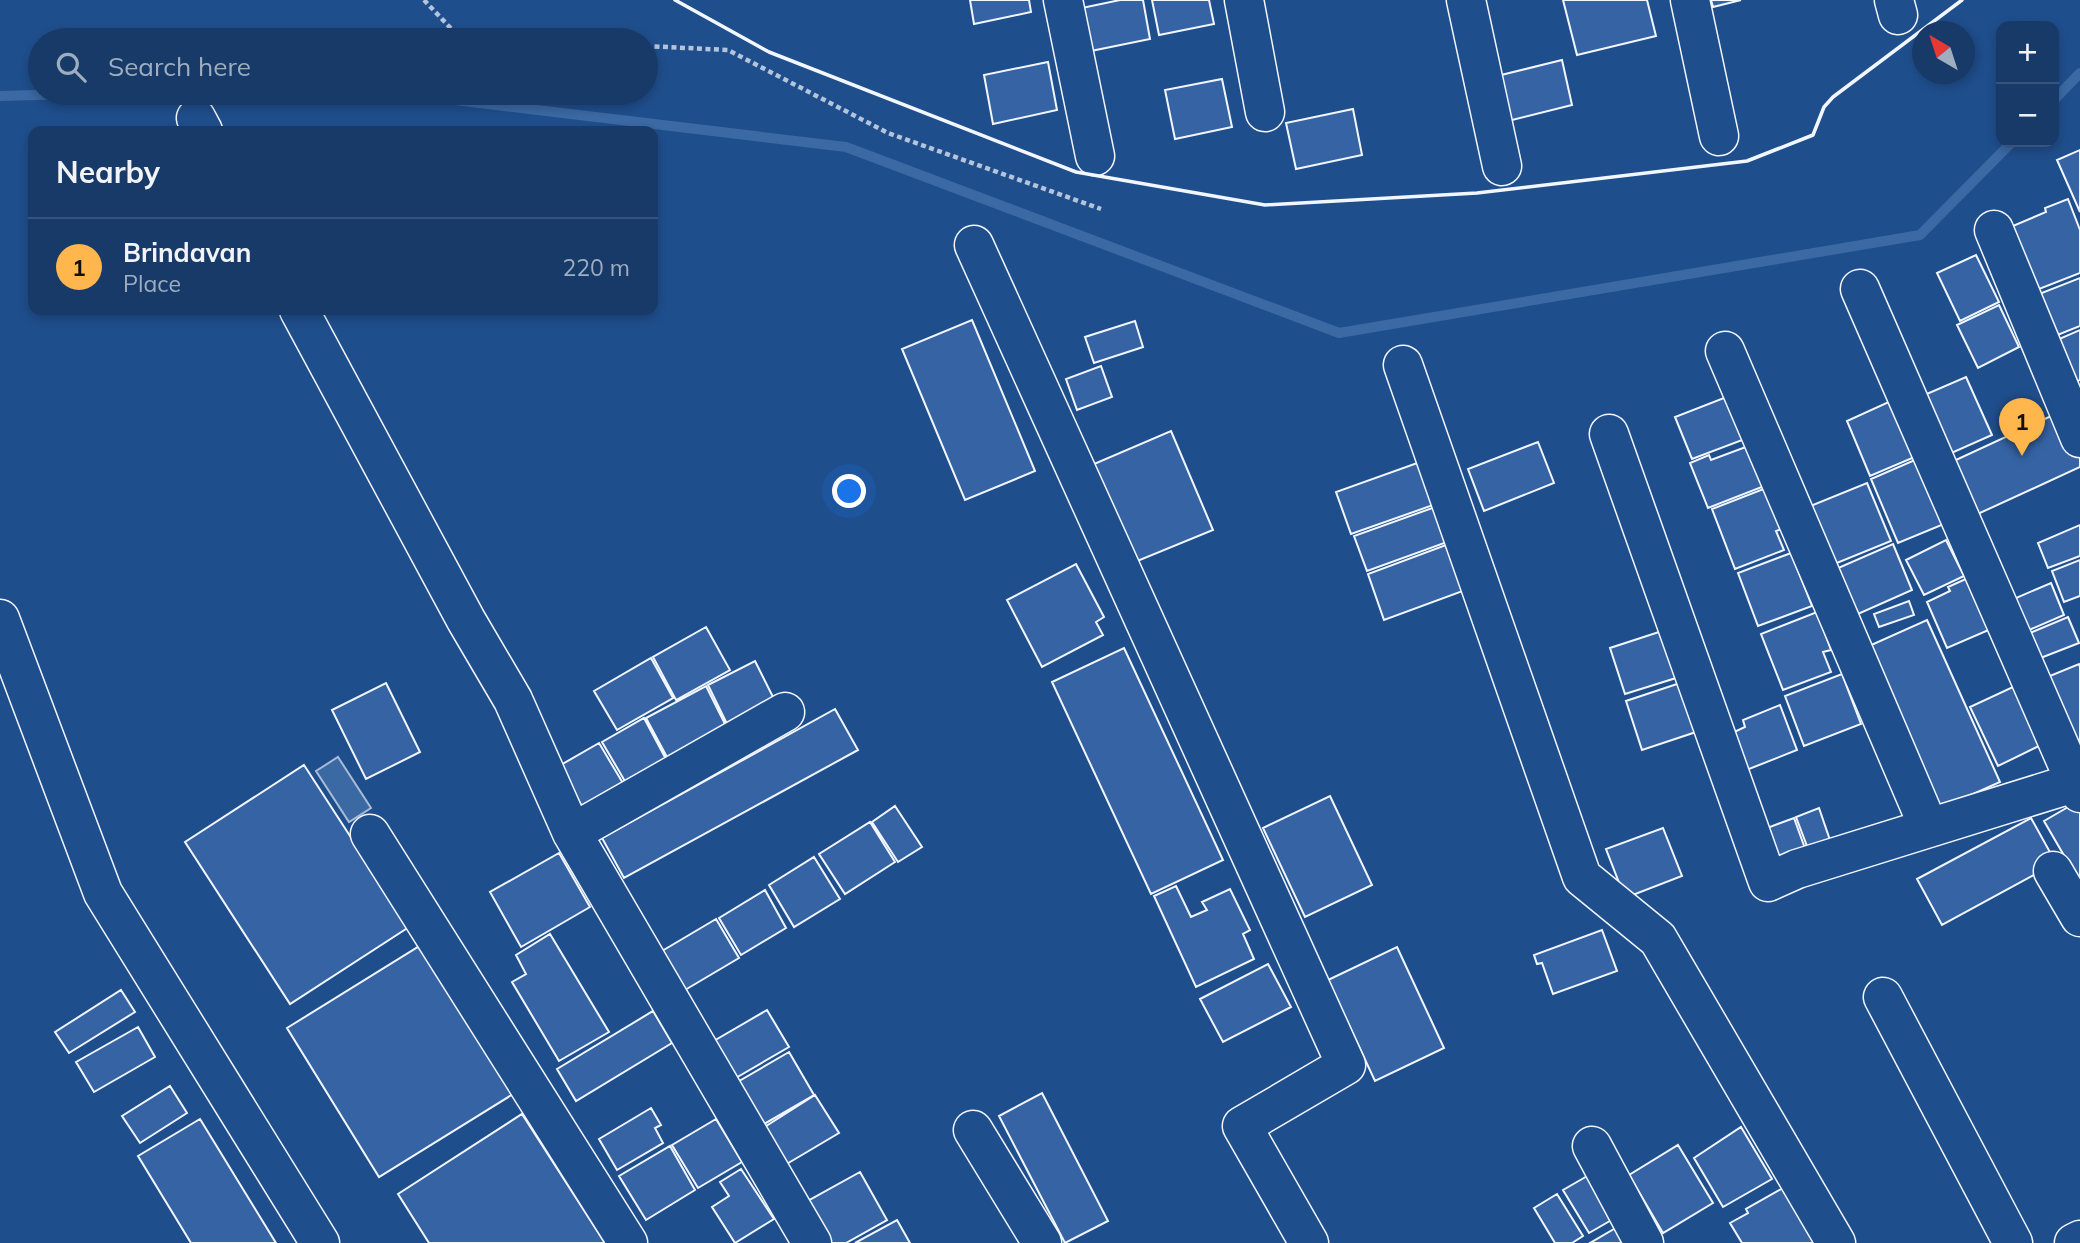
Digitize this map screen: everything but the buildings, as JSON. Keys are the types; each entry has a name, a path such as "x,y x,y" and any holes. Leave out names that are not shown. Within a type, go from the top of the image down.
{"street":[{"path":"1063,0 1094,156"},
{"path":"1244,0 1265,113"},
{"path":"1466,0 1502,166"},
{"path":"1690,0 1719,136"},
{"path":"1994,230 2080,438"},
{"path":"974,245 1346,1065 1242,1126 1309,1243"},
{"path":"1609,434 1768,882 1797,869 1929,828 2078,786 1860,289"},
{"path":"302,315 466,620 513,700 572,833 812,1243"},
{"path":"1725,351 1929,828"},
{"path":"1403,365 1582,877 1658,939 1836,1243"},
{"path":"0,619 103,893 320,1243"},
{"path":"572,833 785,712"},
{"path":"370,834 628,1243"},
{"path":"2053,871 2080,917"},
{"path":"1883,997 2013,1243"},
{"path":"973,1130 1042,1243"},
{"path":"1592,1146 1644,1243"},
{"path":"2074,1243 2080,1240"}],"path":[{"path":"424,0 450,28"},
{"path":"658,47 728,50 888,133 1101,209"}],"water":[{"path":"338,757 371,808 349,822 316,771"}],"waterway":[{"path":"2059,95 2080,73"},
{"path":"0,96 28,95"},
{"path":"496,105 846,147 1339,333 1920,235 2007,147"}],"wall":[{"path":"675,0 769,52 1076,172 1265,205 1477,193 1747,161 1813,135 1824,107 1833,97 1962,0"}],"place":[{"name":"Brindavan","path":"2022,456"}]}
